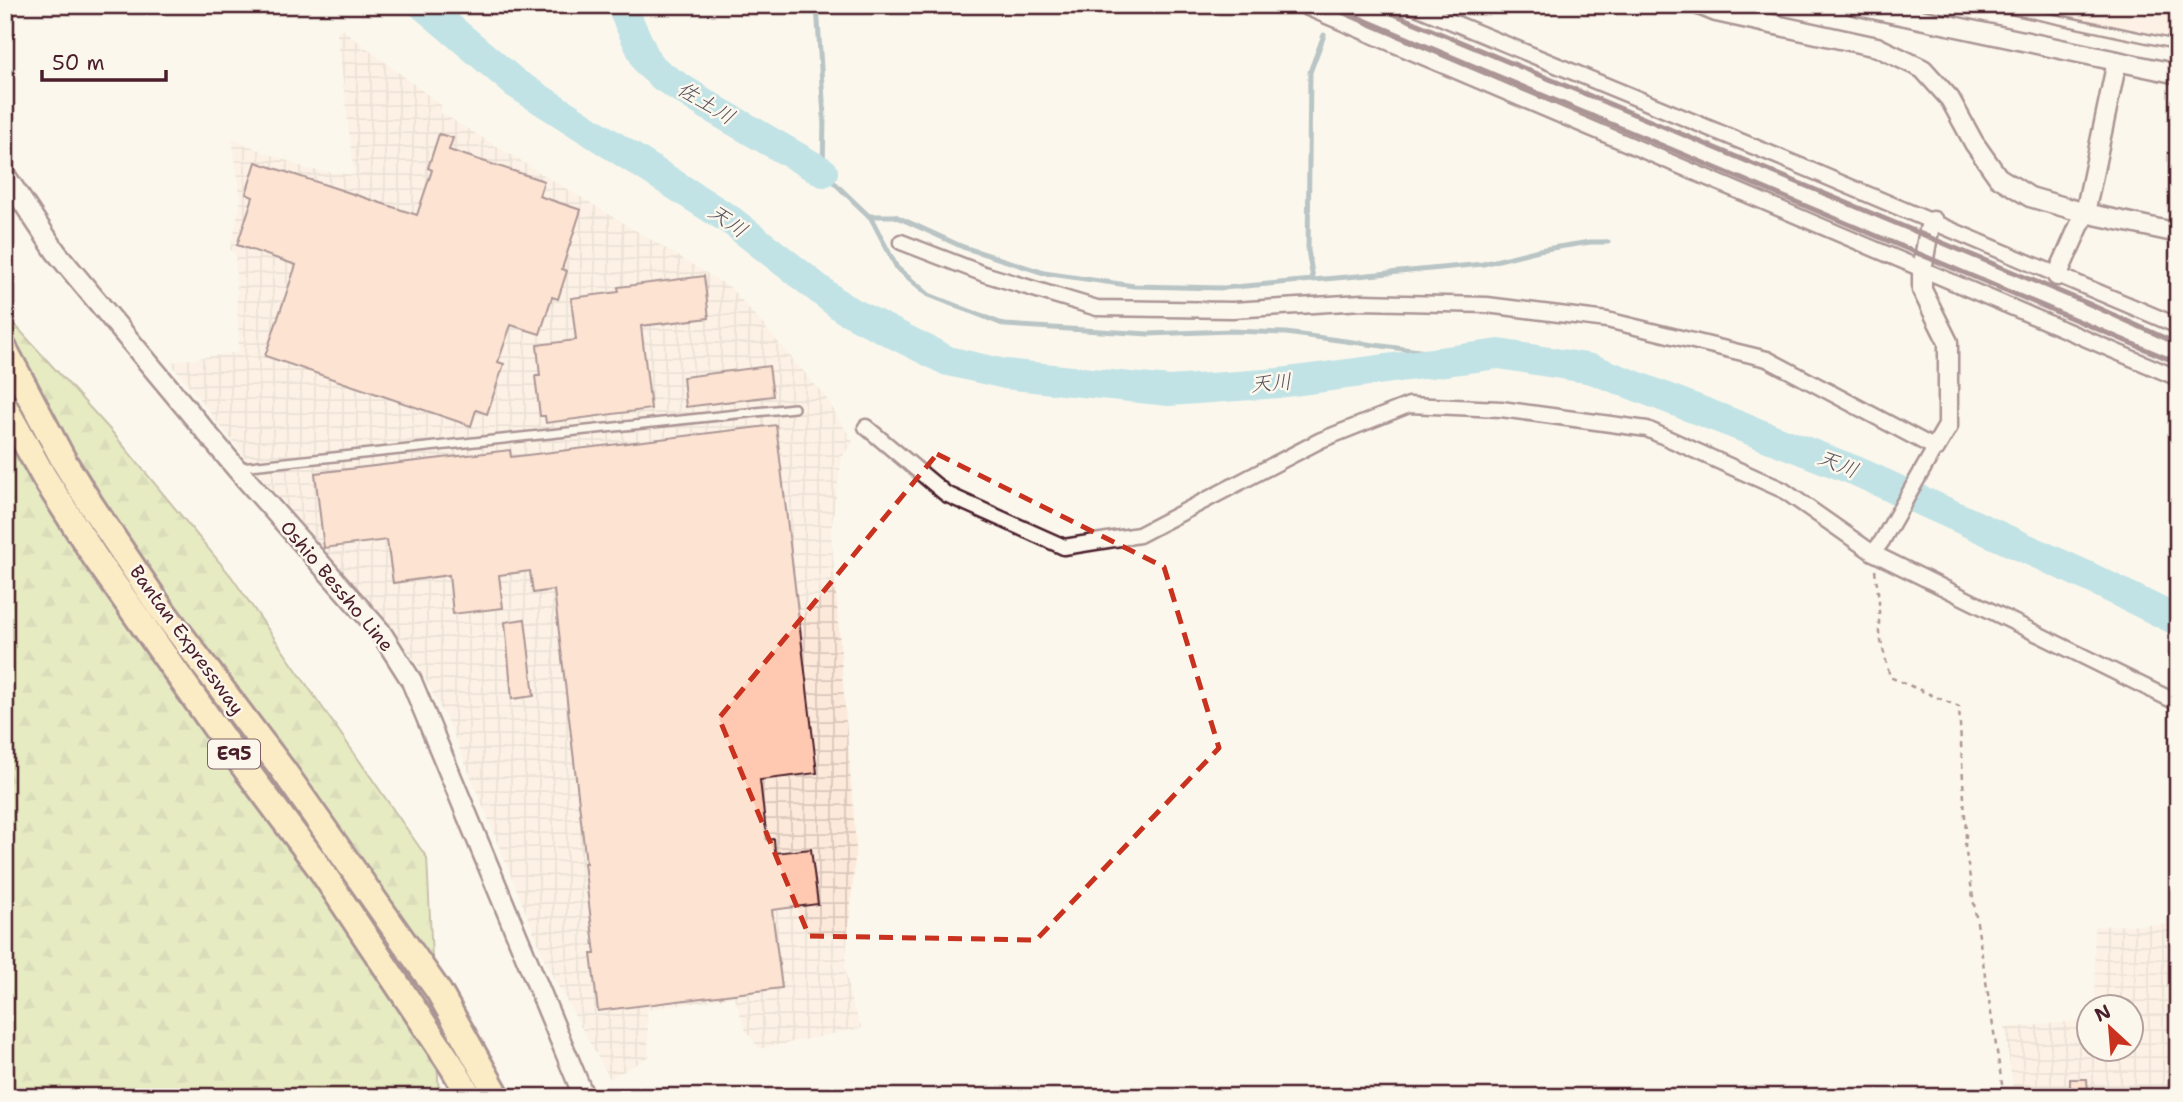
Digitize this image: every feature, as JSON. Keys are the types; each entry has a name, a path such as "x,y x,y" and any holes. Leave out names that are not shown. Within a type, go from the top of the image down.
{"highway":[{"name":"Bantan Expressway","path":"9,357 65,463 114,538 159,606 283,770 424,970 498,1097"},
{"name":"Bantan Expressway","path":"5,407 44,477 95,557 223,740 319,867 470,1097"}],"main road":[{"name":"Oshio Bessho Line","path":"5,175 56,252 236,468 380,631 411,680 584,1097"}],"street":[{"path":"1301,5 2178,378"},
{"path":"1411,5 1933,221 2178,326"},
{"path":"1699,5 1716,12 1877,47 1923,69 1950,99 1974,143 1998,177 2030,197 2085,214 2178,233"},
{"path":"1854,5 2178,74"},
{"path":"2057,276 2085,214 2117,61"},
{"path":"1878,547 1948,426 1948,342 1922,290 1922,270 1933,221"},
{"path":"901,243 984,274 1097,308 1233,310 1362,302 1431,303 1487,305 1607,320 1767,359 1931,456"},
{"path":"866,426 946,494 1064,547 1139,535 1321,440 1409,405 1501,409 1647,429 1783,491 1878,547 2178,703"}],"lane":[{"path":"1990,5 2178,45"},
{"path":"236,468 794,408"}],"path":[{"path":"1878,547 1879,633 1890,677 1959,707 1965,846 2004,1097"}],"highlighted area":[{"path":"937,454 1164,567 1219,748 1036,940 809,936 719,718"}],"shaded area":[{"path":"1958,5 2178,5 2178,52"},
{"path":"341,28 441,105 440,112 731,288 825,396 853,442 842,457 831,531 856,846 845,967 851,1001 862,1028 759,1049 745,1029 734,997 647,1010 649,1057 610,1079 549,970 453,733 418,665 380,614 256,471 170,362 239,352 235,254 230,249 241,200 232,139 308,169 354,175 337,32"},
{"path":"2174,924 2178,963 2178,1087 2174,1087 2174,1097 2014,1097 2005,1028 2074,1021 2074,1064 2144,1064 2144,993 2095,993 2094,926"}],"green space":[{"path":"5,314 112,432 231,576 427,858 439,1097 5,1097"}],"building":[{"path":"439,134 453,138 449,150 544,181 539,196 581,210 562,269 567,271 558,299 552,297 540,334 511,325 498,362 504,364 487,414 476,410 471,426 265,356 296,265 237,245 253,197 246,194 256,162 417,215 432,170 428,168"},
{"path":"704,276 709,318 641,326 651,409 546,423 545,416 540,416 535,376 540,376 537,345 576,340 571,298 619,292 618,287"},
{"path":"769,366 773,396 686,407 683,377"},
{"path":"776,425 817,773 760,780 767,840 774,839 775,853 811,849 818,904 772,910 782,988 598,1011 591,954 595,954 586,863 554,590 533,593 530,571 499,575 503,608 453,614 449,575 393,583 387,540 324,548 315,473 510,450 511,457"},
{"path":"525,619 534,696 512,699 505,622"},
{"path":"2070,1079 2087,1079 2088,1093 2070,1093"}],"waterway":[{"name":"天川","path":"423,5 515,83 733,222 843,308 948,361 1005,374 1169,391 1279,383 1499,354 1592,369 1856,471 2091,578 2178,621"},
{"name":"佐土川","path":"621,5 648,64 663,77 823,172"},
{"path":"817,5 824,117 823,172 871,218 897,268 929,295 1005,325 1149,334 1231,331 1286,333 1471,358"},
{"path":"1313,279 1308,250 1310,72 1324,35"},
{"path":"869,216 895,216 963,247 1044,273 1134,286 1223,288 1347,277 1483,264 1539,250 1608,242"}],"railway":[{"path":"1329,5 2178,363"},
{"path":"1372,5 2087,303 2178,344"}]}
